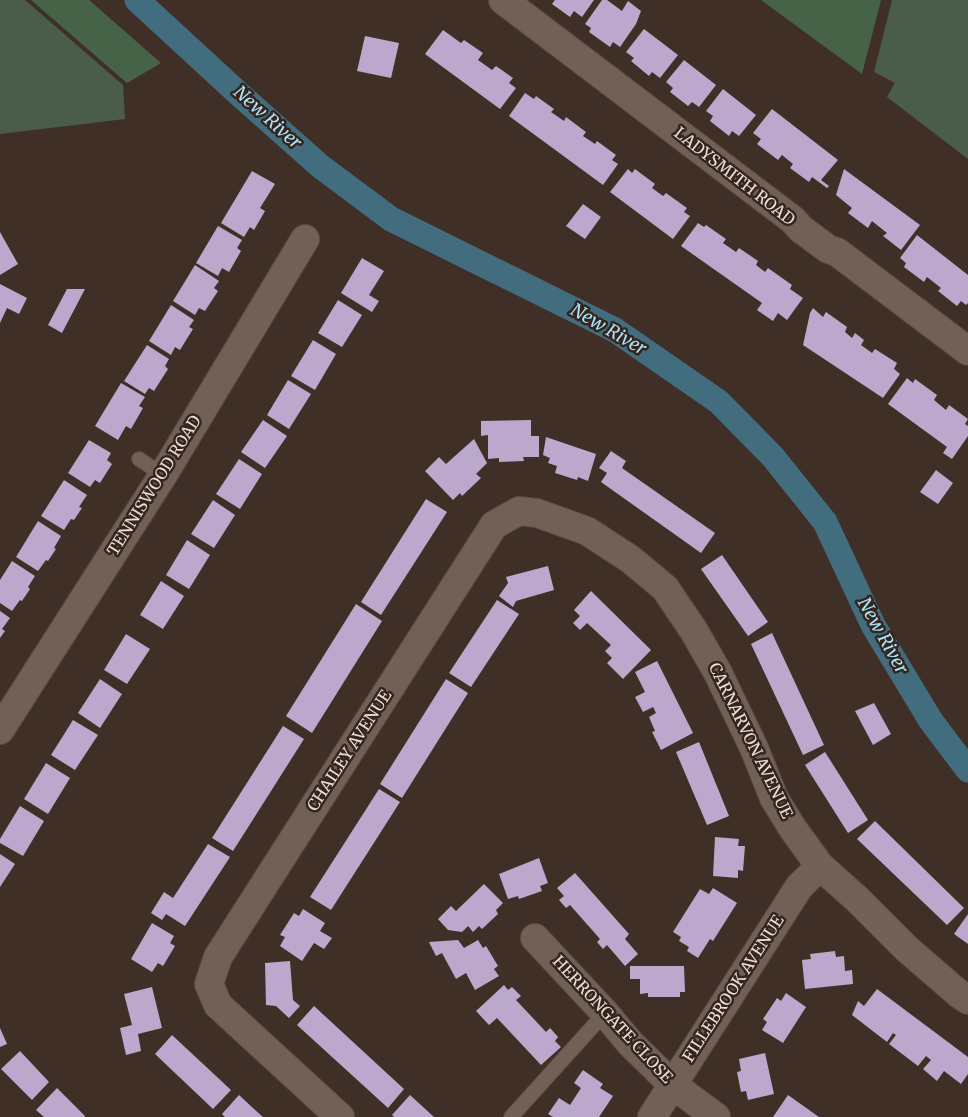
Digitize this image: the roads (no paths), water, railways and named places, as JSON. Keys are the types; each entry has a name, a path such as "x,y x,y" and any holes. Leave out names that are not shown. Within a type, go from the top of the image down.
{"street":[{"name":"LADYSMITH ROAD","path":"503,0 793,220 801,229 828,249 837,252 968,351"},
{"name":"TENNISWOOD ROAD","path":"0,730 162,475 305,239"},
{"name":"CARNARVON AVENUE","path":"519,511 537,513 587,531 630,560 664,588 694,631 718,673 754,748 774,798 793,829 820,866 907,949 958,994 968,1000"},
{"name":"CHAILEY AVENUE","path":"340,1117 218,1005 209,984 218,957 494,525 519,511"},
{"name":"FILLEBROOK AVENUE","path":"652,1117 799,887 820,866"},
{"name":"HERRONGATE CLOSE","path":"535,938 630,1042 673,1085 716,1117"}],"lane":[{"path":"139,459 162,475"},
{"path":"511,1117 605,1013"}],"waterway":[{"name":"New River","path":"137,0 320,166 391,219 615,330 719,402 773,457 825,522 873,625 931,721 968,770"}]}
